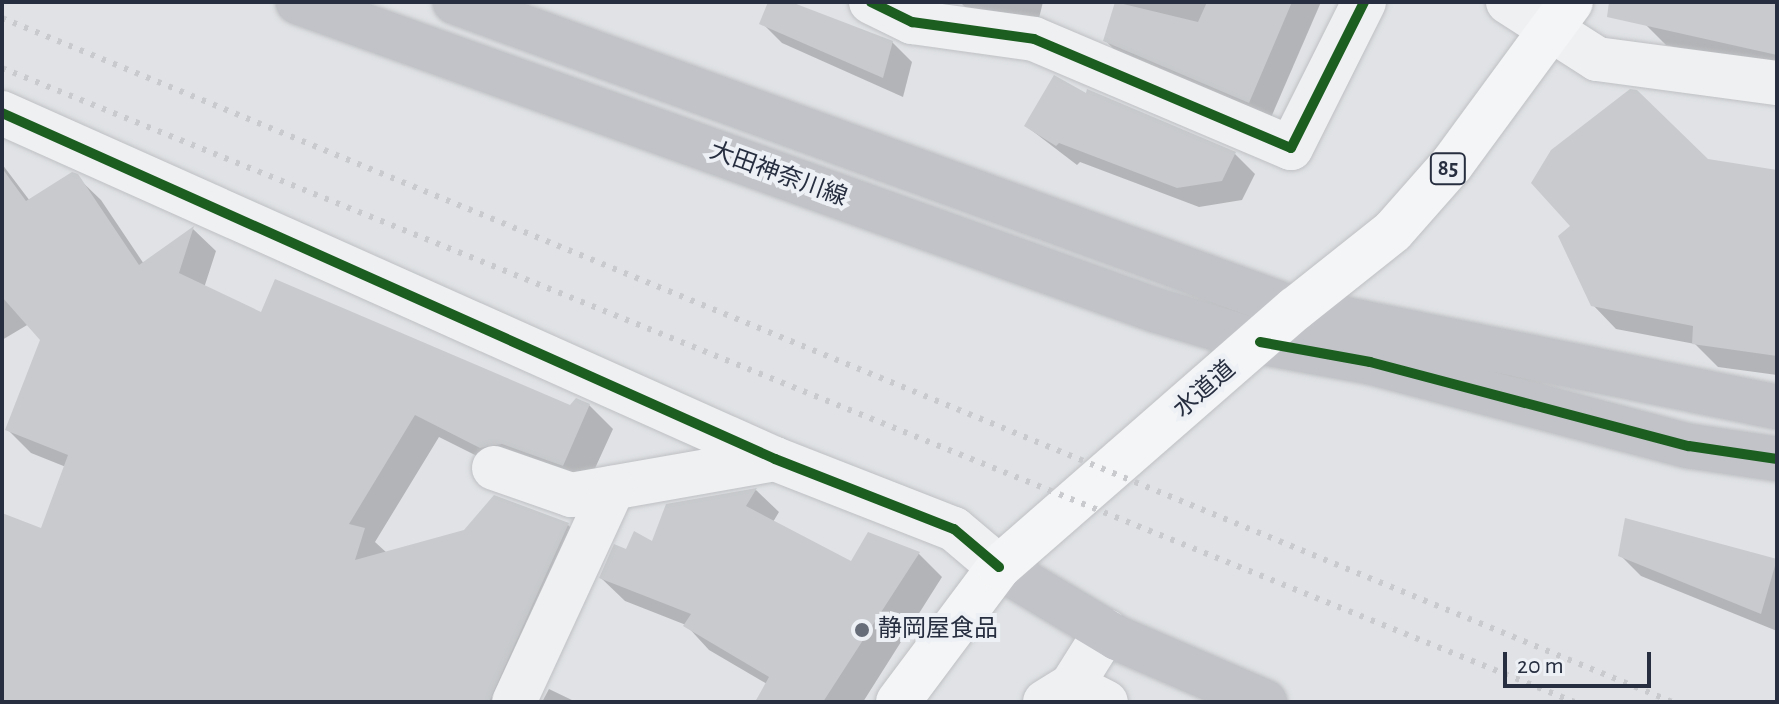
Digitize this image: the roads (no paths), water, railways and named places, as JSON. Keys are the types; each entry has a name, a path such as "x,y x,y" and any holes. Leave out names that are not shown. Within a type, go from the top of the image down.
{"main road":[{"name":"大田神奈川線","path":"298,2 1155,310 1260,342 1370,362 1689,446 1777,459"},
{"name":"大田神奈川線","path":"455,2 1295,309 1777,407"},
{"name":"水道道","path":"898,702 999,567 1295,309 1393,231 1452,164 1561,17"},
{"path":"999,567 1106,631 1265,702"}],"street":[{"path":"871,2 912,22 1040,20 1291,148 1364,2"},
{"path":"1508,2 1561,17 1597,59 1777,83"},
{"path":"2,113 775,459 954,529 999,567"},
{"path":"494,468 571,495 775,459"},
{"path":"514,702 613,488"},
{"path":"1074,696 1106,631"}],"railway":[{"path":"2,18 1672,702"},
{"path":"2,68 1574,702"}],"place":[{"name":"静岡屋食品","path":"862,630"}]}
